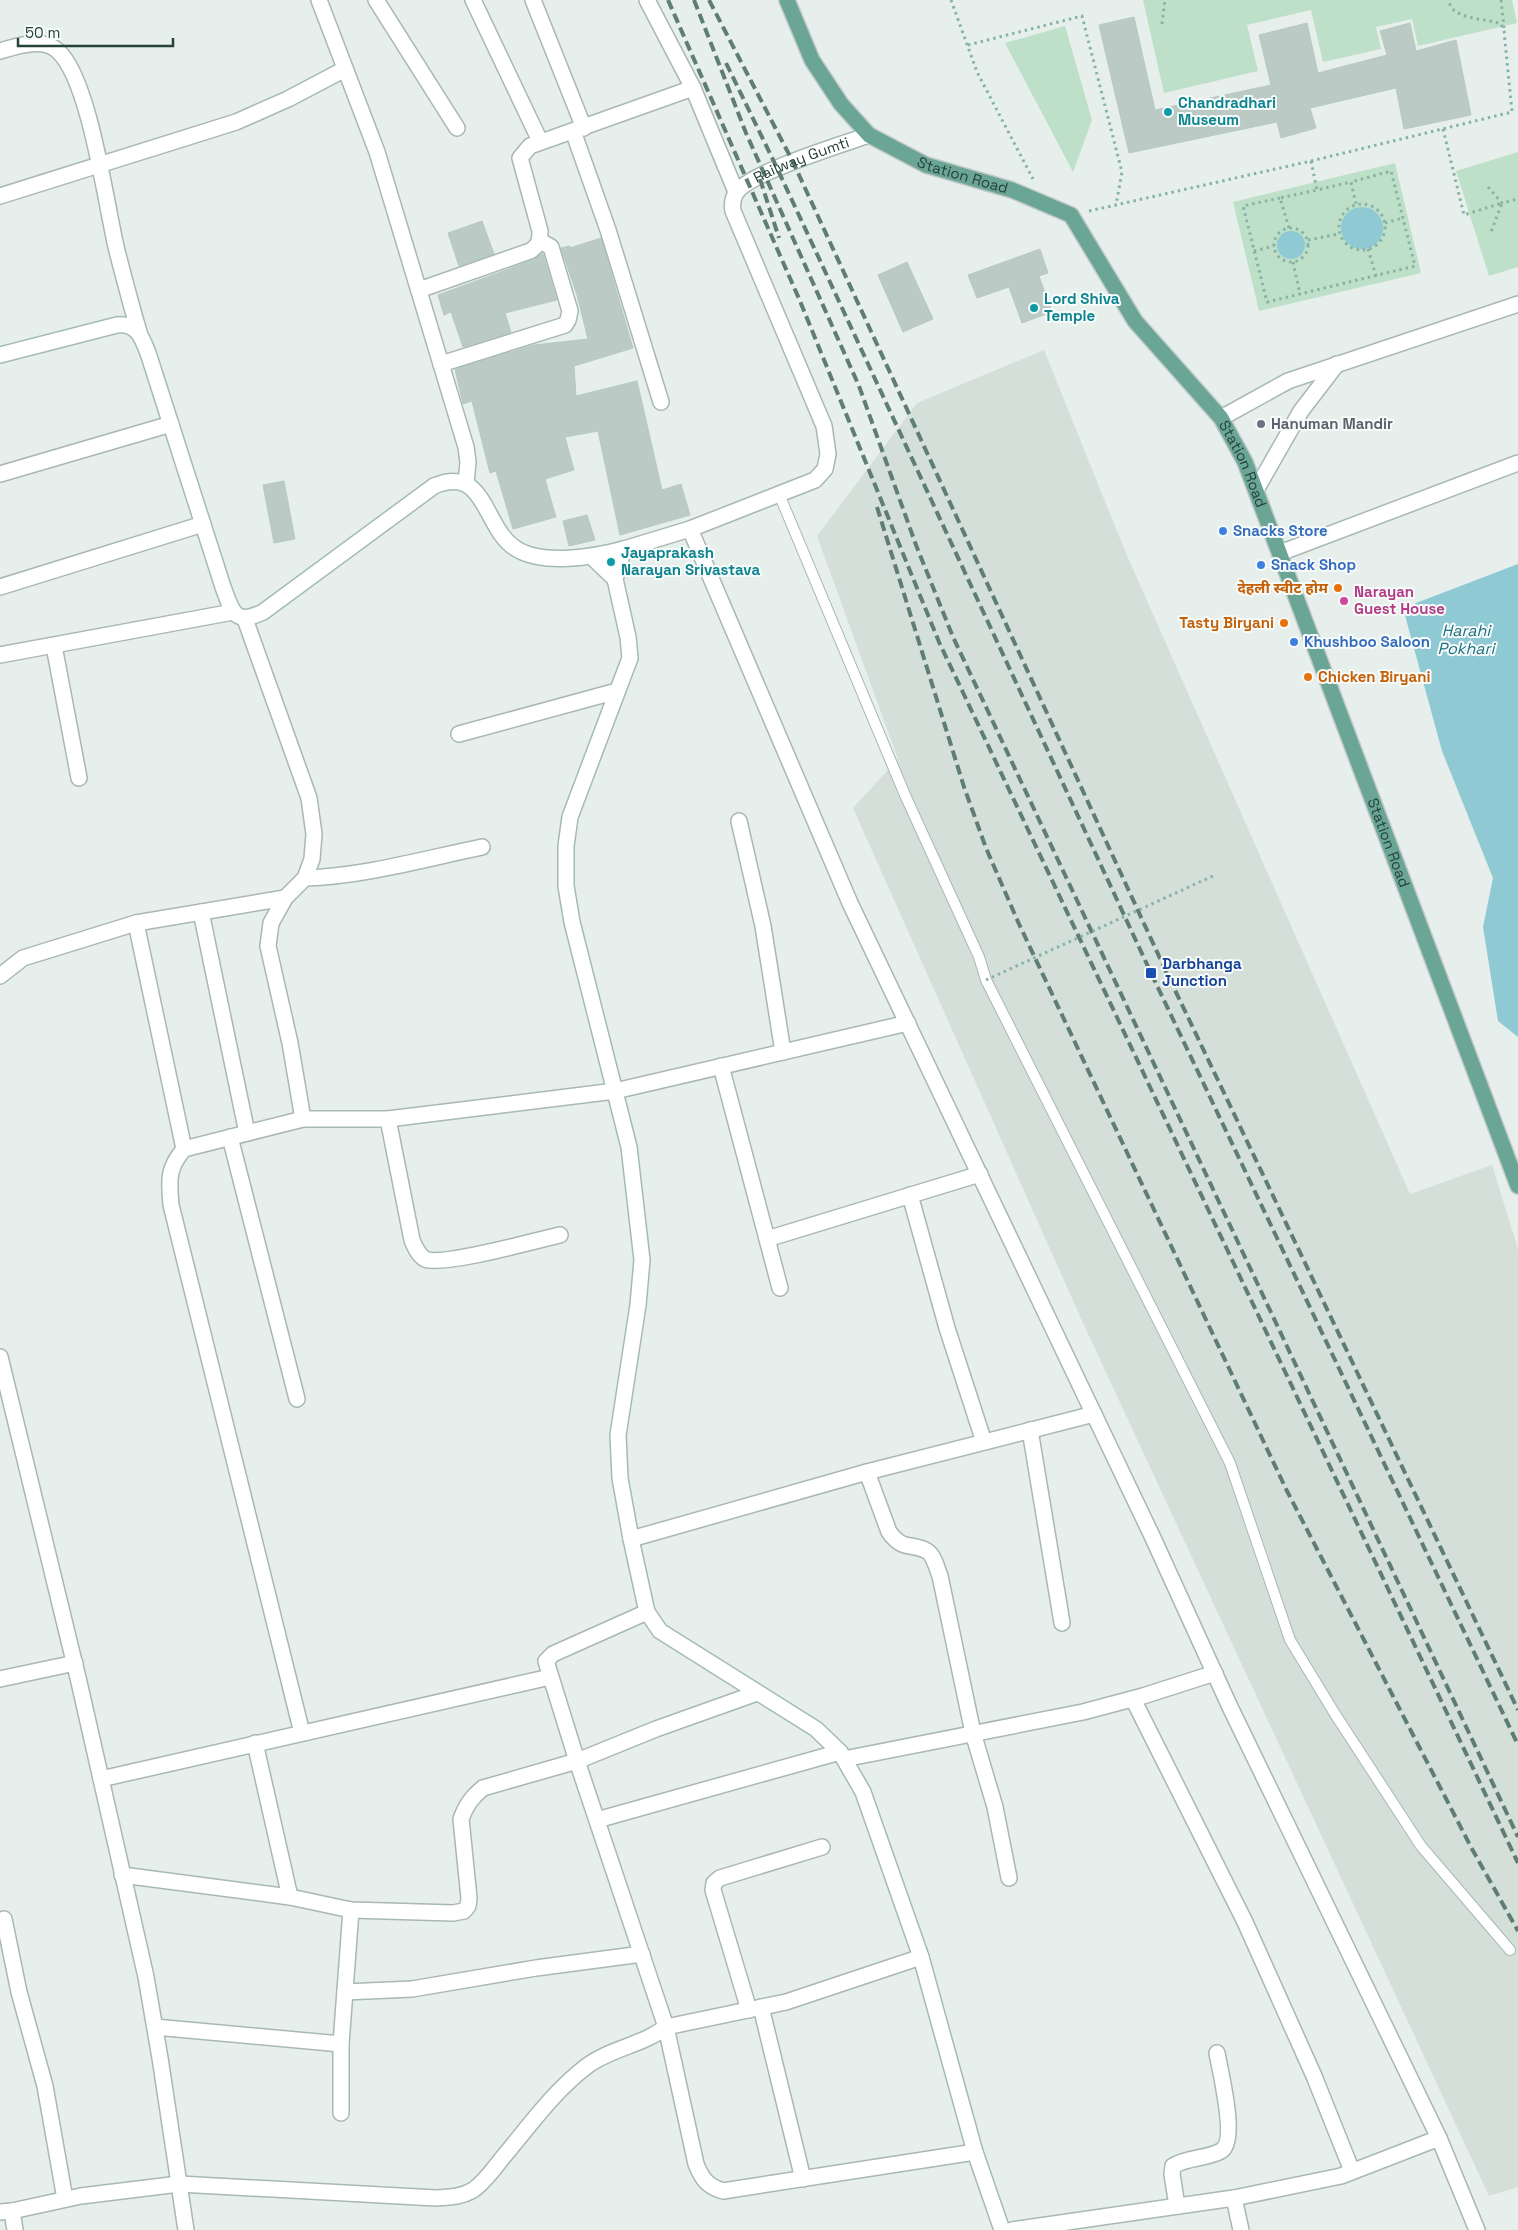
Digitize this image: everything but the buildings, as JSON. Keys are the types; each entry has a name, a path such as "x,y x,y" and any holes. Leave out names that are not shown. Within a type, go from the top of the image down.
{"main road":[{"name":"Station Road","path":"787,0 812,60 841,104 869,135 926,165 1012,190 1071,215 1135,321 1221,418 1245,462 1256,490 1518,1186"}],"street":[{"path":"319,0 377,152 466,447 468,462 466,483"},
{"path":"376,0 457,128"},
{"path":"473,0 540,141"},
{"path":"532,0 578,129 661,402"},
{"path":"0,655 263,612 434,486 446,481 466,483 477,492 499,530 514,548 532,556 592,557 690,529 815,480 825,470 828,454 824,426 733,211 732,201 736,192 694,88 647,0"},
{"path":"0,51 24,44 44,44 58,50 68,65 88,111 117,251 139,332 149,356 203,524 309,798 314,834 312,860 305,878 285,898 271,924 268,946 290,1042 303,1119"},
{"path":"0,196 236,122 288,100 345,69"},
{"path":"419,290 530,251 537,246 540,241 540,231 520,158 530,146 694,88"},
{"name":"Railway Gumti","path":"736,192 748,182 777,168 869,135"},
{"path":"441,364 565,325 570,311 565,294 551,247 540,241"},
{"path":"1221,418 1288,381 1518,304"},
{"path":"0,355 117,325 125,324 139,332"},
{"path":"1256,490 1301,411 1337,364"},
{"path":"0,474 171,424"},
{"path":"1280,553 1518,462"},
{"path":"0,587 203,524"},
{"path":"690,529 850,903 1094,1414 1215,1673 1439,2138 1477,2230"},
{"path":"624,549 615,579 628,637 630,658 570,817 566,886 572,922 629,1147 642,1260 638,1305 618,1435 620,1478 647,1612 660,1631 816,1729 842,1755 864,1792 922,1957 976,2152 1002,2230"},
{"path":"592,557 615,579"},
{"path":"54,646 79,778"},
{"path":"458,734 617,691"},
{"path":"739,821 763,926 783,1052"},
{"path":"305,878 332,877 358,873 482,847"},
{"path":"0,976 24,958 136,923 285,898"},
{"path":"201,912 247,1133"},
{"path":"136,923 184,1149"},
{"path":"302,1733 171,1206 169,1180 174,1160 184,1149 303,1119 388,1119 615,1091 908,1023"},
{"path":"721,1066 780,1288"},
{"path":"388,1119 412,1240 418,1252 426,1259 438,1261 458,1258 560,1235"},
{"path":"230,1137 297,1399"},
{"path":"767,1239 980,1174"},
{"path":"910,1196 947,1328 984,1442"},
{"path":"0,1357 2,1372 75,1663 146,1977 186,2230"},
{"path":"631,1540 866,1472 1094,1414"},
{"path":"1030,1430 1062,1623"},
{"path":"866,1472 889,1532 895,1541 905,1546 928,1551 937,1569 973,1733 995,1807 1009,1878"},
{"path":"647,1612 553,1654 546,1662 666,2027 696,2164 702,2179 712,2188 723,2191 976,2152"},
{"path":"0,1679 75,1663"},
{"path":"597,1820 842,1755 1084,1712 1133,1699 1215,1673"},
{"path":"101,1779 550,1676"},
{"path":"122,1875 290,1897 350,1910 453,1913 464,1911 468,1906 469,1898 461,1819 465,1807 473,1796 483,1788 577,1761 656,1729 757,1693"},
{"path":"1133,1699 1244,1922 1314,2076 1352,2172"},
{"path":"255,1744 290,1897"},
{"path":"803,2179 755,2009 713,1890 714,1883 720,1878 822,1847"},
{"path":"341,2113 341,2044 350,1910"},
{"path":"4,1919 19,1992 45,2086 65,2199"},
{"path":"345,1992 412,1989 536,1968 642,1954"},
{"path":"16,2230 6,2211 65,2199 179,2184 436,2198 456,2197 473,2190 497,2166 563,2087 588,2065 610,2053 656,2035 666,2027 786,2002 922,1957"},
{"path":"155,2026 341,2044"},
{"path":"1177,2206 1172,2174 1173,2166 1181,2161 1221,2151 1227,2144 1229,2135 1228,2118 1217,2053"},
{"path":"1012,2230 1234,2198 1341,2176 1439,2138"},
{"path":"1234,2198 1241,2230"}],"lane":[{"path":"779,494 905,795 979,957 986,980 1230,1463 1290,1640 1335,1714 1421,1846 1510,1950"}],"path":[{"path":"951,0 977,72 1046,204"},
{"path":"1162,24 1165,0"},
{"path":"1448,0 1450,6 1458,13 1494,21 1501,24 1504,31"},
{"path":"1071,215 1311,161 1512,112 1501,0"},
{"path":"968,45 1082,16 1122,172 1116,205"},
{"path":"1443,129 1464,215 1518,199"},
{"path":"1311,161 1317,190"},
{"path":"1392,172 1414,266 1267,302 1243,206 1317,190 1392,172"},
{"path":"1351,182 1356,204"},
{"path":"1488,187 1502,203"},
{"path":"1280,198 1289,228"},
{"path":"1491,232 1502,203"},
{"path":"1356,204 1370,205 1375,208 1385,223 1386,230 1380,242 1368,249 1351,248 1339,234 1339,221 1342,215 1356,204"},
{"path":"1385,223 1403,218"},
{"path":"1289,228 1301,231 1308,240 1306,254 1293,262 1279,257 1274,246 1278,234 1289,228"},
{"path":"1308,240 1339,234"},
{"path":"1254,251 1274,246"},
{"path":"1368,249 1376,276"},
{"path":"1293,262 1300,294"},
{"path":"986,980 1215,875"}],"shaded area":[{"path":"1044,350 1125,551 1410,1194 1492,1165 1518,1249 1518,2187 1489,2196 1083,1323 853,808 898,759 817,536 917,403"}],"green space":[{"path":"1143,0 1512,0 1517,23 1418,46 1412,19 1376,27 1381,49 1323,62 1311,10 1247,25 1258,71 1164,93"},
{"path":"1065,26 1092,120 1073,172 1005,43"},
{"path":"1518,152 1518,267 1489,276 1456,171"},
{"path":"1395,163 1421,273 1259,311 1233,202"}],"water":[{"path":"1362,207 1377,213 1383,228 1377,243 1362,249 1347,243 1341,228 1347,213"},
{"path":"1291,231 1301,235 1305,245 1301,255 1291,259 1281,255 1277,245 1281,235"},
{"name":"Harahi Pokhari","path":"1518,564 1518,1037 1498,1021 1483,927 1493,878 1442,751 1403,608"}],"railway":[{"path":"668,0 800,301 939,642 1518,1863"},
{"path":"694,0 746,133 859,386 916,545 953,637 1518,1837"},
{"path":"709,0 793,162 1164,967 1518,1710"},
{"path":"726,63 777,168 1151,973 1518,1745"},
{"path":"760,179 779,238"},
{"path":"877,507 964,787 986,848 1019,924 1286,1489 1472,1849 1518,1931"}],"place":[{"name":"Chandradhari Museum","path":"1168,112"},
{"name":"Lord Shiva Temple","path":"1034,308"},
{"name":"Hanuman Mandir","path":"1261,424"},
{"name":"Snacks Store","path":"1223,531"},
{"name":"Jayaprakash Narayan Srivastava","path":"611,562"},
{"name":"Snack Shop","path":"1261,565"},
{"name":"देहली स्वीट होम","path":"1338,588"},
{"name":"Narayan Guest House","path":"1344,601"},
{"name":"Tasty Biryani","path":"1284,623"},
{"name":"Khushboo Saloon","path":"1294,642"},
{"name":"Chicken Biryani","path":"1308,677"},
{"name":"Darbhanga Junction","path":"1151,973"}]}
